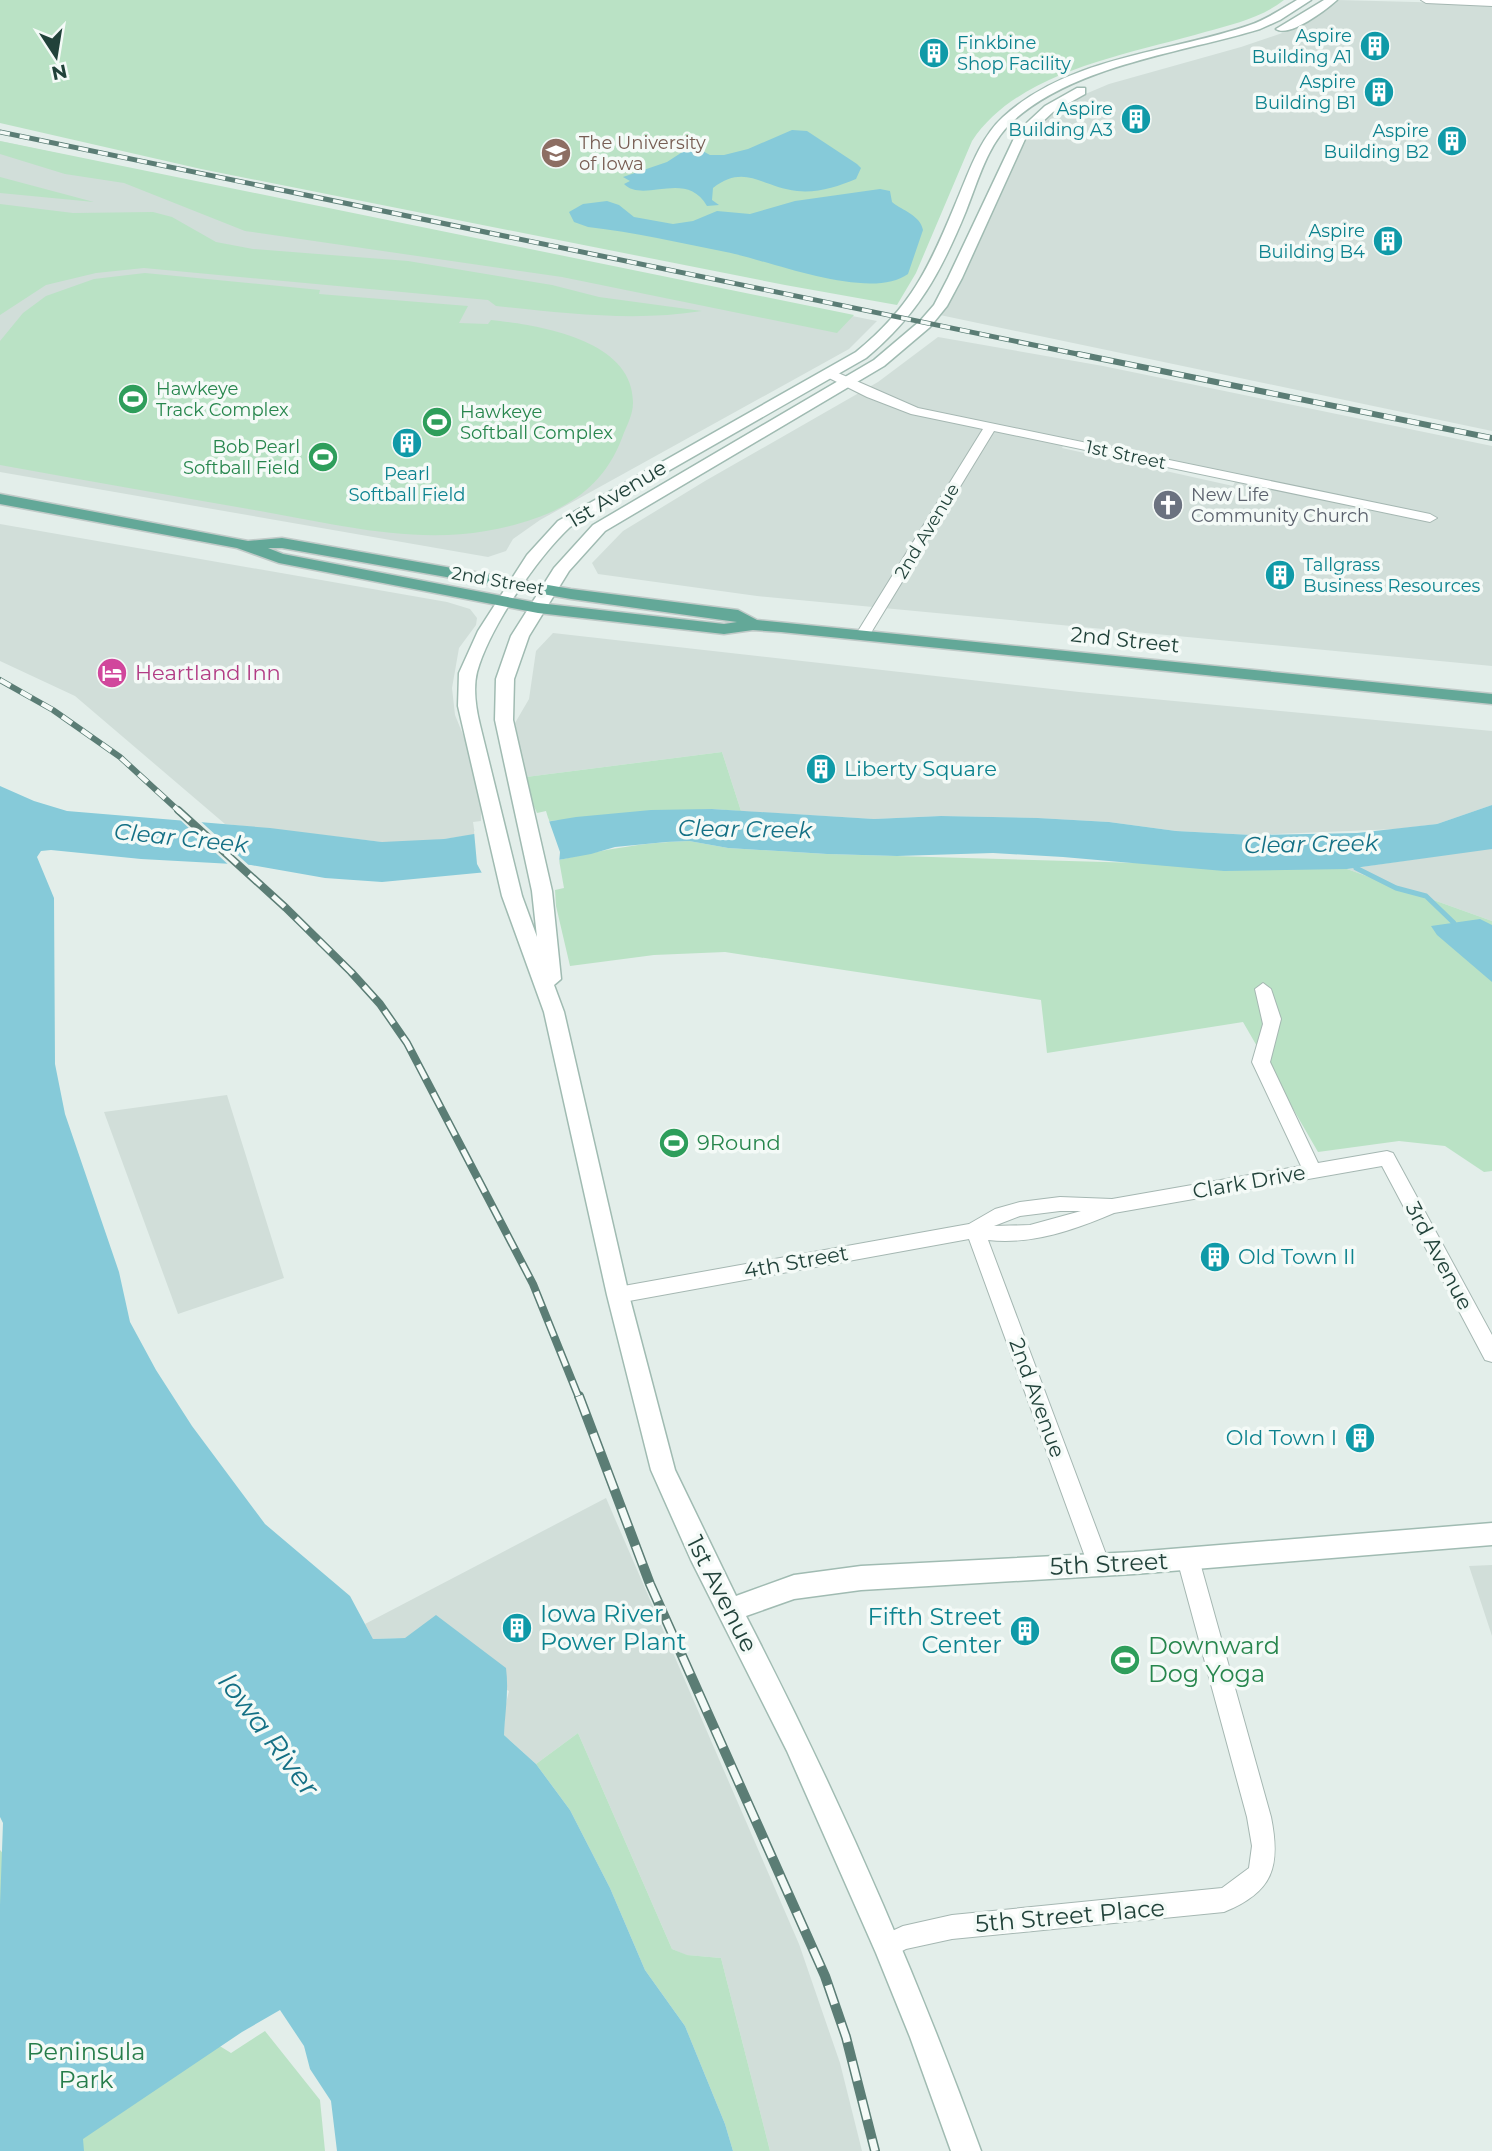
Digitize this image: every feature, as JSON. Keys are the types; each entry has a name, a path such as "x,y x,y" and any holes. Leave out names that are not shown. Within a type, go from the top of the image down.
{"main road":[{"name":"1st Avenue","path":"554,1012 512,896 471,725 467,691 468,673 475,653 505,602 550,537 581,512 877,344 905,316 926,287 990,142 1009,118 1044,94 1073,81 1256,27 1296,8 1305,0"},
{"path":"1140,72 1272,33 1309,16 1331,0"},
{"name":"1st Avenue","path":"966,2151 925,2037 888,1946 797,1742 663,1470 618,1295 554,1012 542,891 505,720 505,679 520,636 573,554 599,528 890,355 925,324 940,306 1021,135 1038,117 1066,99 1127,76"},
{"name":"2nd Street","path":"0,499 241,544 279,558 538,608 724,629 754,625 1492,699"},
{"name":"2nd Street","path":"241,544 282,543 549,590 738,615 754,625"},
{"name":"5th Street","path":"730,1610 773,1593 832,1581 925,1573 1188,1559 1492,1534"}],"street":[{"path":"1426,0 1492,2"},
{"path":"1483,0 1492,2"},
{"name":"1st Street","path":"829,373 915,411 1430,519"},
{"name":"2nd Avenue","path":"862,636 991,426"},
{"path":"1263,989 1272,1015 1272,1027 1262,1049 1261,1062 1313,1171"},
{"name":"Clark Drive","path":"975,1230 1003,1234 1049,1227 1112,1206 1387,1158"},
{"name":"3rd Avenue","path":"1387,1158 1492,1354"},
{"name":"2nd Avenue","path":"975,1230 1099,1565"},
{"name":"4th Street","path":"618,1295 975,1230"},
{"name":"5th Street Place","path":"888,1946 903,1938 952,1927 1224,1900 1251,1885 1260,1875 1265,1846 1188,1559"}],"shaded area":[{"path":"1337,0 1492,4 1492,431 940,315 958,289 1025,137 1049,114 1109,84 1288,31 1312,19"},
{"path":"0,141 877,321 849,349 540,520 513,539 506,551 488,557 0,472"},
{"path":"938,337 1103,366 1492,446 1492,666 757,596 598,574 592,563 623,531 878,382","holes":["1067,438 1237,475 1233,486 1062,448"]},
{"path":"0,524 447,602 470,609 477,618 476,625 459,648 452,688 455,715 466,742 481,805 481,821 473,822 475,835 413,843 382,842 225,824 75,696 0,661"},
{"path":"553,633 1079,692 1492,731 1492,805 1437,824 1397,829 1253,835 1038,818 941,816 874,819 741,811 722,752 526,777 515,723 529,699 536,651"},
{"path":"1492,848 1492,921 1347,869"},
{"path":"227,1095 284,1278 178,1314 104,1112"},
{"path":"606,1498 799,1944 840,2063 862,2151 770,2151 721,1958 686,1955 672,1949 578,1733 536,1764 504,1735 509,1691 405,1638 373,1639 365,1624"},
{"path":"1492,1565 1492,1636 1469,1566"}],"green space":[{"name":"The University of Iowa","path":"0,0 1284,0 1246,20 1077,68 1017,97 992,117 972,141 916,273 897,305 201,169 0,123"},
{"path":"0,141 854,315 837,333 562,277 245,231 124,183 65,174 0,154"},
{"path":"0,177 94,202 0,193"},
{"path":"0,204 73,213 153,212 172,217 216,242 253,249 408,261 552,285 599,297 702,311 651,316 573,314 496,306 488,300 144,268 96,273 46,285 0,315"},
{"path":"145,273 320,290 319,294 468,306 459,323 488,324 491,320 533,326 580,339 601,350 618,364 629,381 633,403 631,416 612,459 599,477 568,503 549,513 508,526 458,534 373,531 0,465 0,341 23,313 46,296 94,279"},
{"path":"722,752 741,811 712,809 549,821 546,811 537,813 526,777"},
{"path":"689,841 728,848 827,854 1347,869 1492,921 1492,1171 1484,1172 1445,1146 1399,1141 1318,1152 1243,1022 1047,1053 1041,1000 725,952 654,955 570,966 556,906 555,890 564,888 559,860 624,847"},
{"path":"578,1733 672,1949 687,1955 721,1958 770,2151 733,2151 725,2124 685,2026 645,1970 610,1888 570,1810 536,1764"},
{"name":"Peninsula Park","path":"0,1850 118,1983 231,2053 265,2031 320,2100 325,2151 0,2151"}],"water":[{"path":"792,130 807,131 857,164 861,168 856,179 827,189 797,191 754,179 735,177 713,188 712,200 719,205 707,206 698,195 688,190 677,188 642,191 624,184 630,181 623,177 667,162 687,149 697,148 710,155 724,155 748,149"},
{"path":"880,189 890,191 892,202 915,217 923,230 908,274 891,281 869,284 818,276 726,252 588,227 574,222 569,212 583,204 607,201 619,205 634,217 673,224 693,221 717,211 750,214 795,201"},
{"path":"0,786 34,801 67,811 270,828 382,842 444,839 576,817 651,810 712,809 874,819 941,816 1038,818 1252,835 1357,833 1437,824 1492,805 1492,849 1347,869 1224,871 993,853 897,856 827,854 728,848 689,841 615,847 498,871 382,882 325,878 251,865 141,859 51,850 41,851 37,857 54,898 55,1064 65,1114 119,1272 130,1322 156,1370 192,1426 265,1524 350,1596 373,1639 405,1638 436,1615 506,1668 504,1735 536,1764 570,1810 610,1888 645,1970 685,2026 725,2124 733,2151 337,2151 331,2101 310,2069 304,2046 280,2010 242,2032 83,2139 84,2151 0,2151 0,1905 3,1823 0,1817"},
{"path":"1480,919 1492,925 1492,982 1437,935 1431,926"}],"pier":[{"path":"177,817 197,818 253,869 232,868"},
{"path":"548,818 560,852 559,864 483,875 477,864 474,831"}],"waterway":[{"name":"Clear Creek","path":"1356,868 1396,888 1426,896 1454,923"}],"railway":[{"path":"0,132 1087,356"},
{"path":"1078,354 1492,438"},
{"path":"0,680 53,710 120,757 180,812"},
{"path":"178,810 286,908 351,972 380,1004 407,1043 533,1284 579,1398"},
{"path":"579,1396 650,1584 825,1976 846,2037 875,2151"}],"place":[{"name":"Aspire Building A1","path":"1375,46"},
{"name":"Finkbine Shop Facility","path":"934,53"},
{"name":"Aspire Building B1","path":"1379,92"},
{"name":"Aspire Building A3","path":"1136,119"},
{"name":"Aspire Building B2","path":"1452,141"},
{"name":"The University of Iowa","path":"556,153"},
{"name":"Aspire Building B4","path":"1388,241"},
{"name":"Hawkeye Track Complex","path":"133,399"},
{"name":"Hawkeye Softball Complex","path":"437,422"},
{"name":"Pearl Softball Field","path":"407,443"},
{"name":"Bob Pearl Softball Field","path":"323,457"},
{"name":"New Life Community Church","path":"1168,505"},
{"name":"Tallgrass Business Resources","path":"1280,575"},
{"name":"Heartland Inn","path":"112,673"},
{"name":"Liberty Square","path":"821,769"},
{"name":"9Round","path":"674,1143"},
{"name":"Old Town II","path":"1215,1257"},
{"name":"Old Town I","path":"1360,1438"},
{"name":"Iowa River Power Plant","path":"517,1628"},
{"name":"Fifth Street Center","path":"1025,1631"},
{"name":"Downward Dog Yoga","path":"1125,1660"}],"water label":[{"name":"Iowa River","path":"269,1734"}]}
